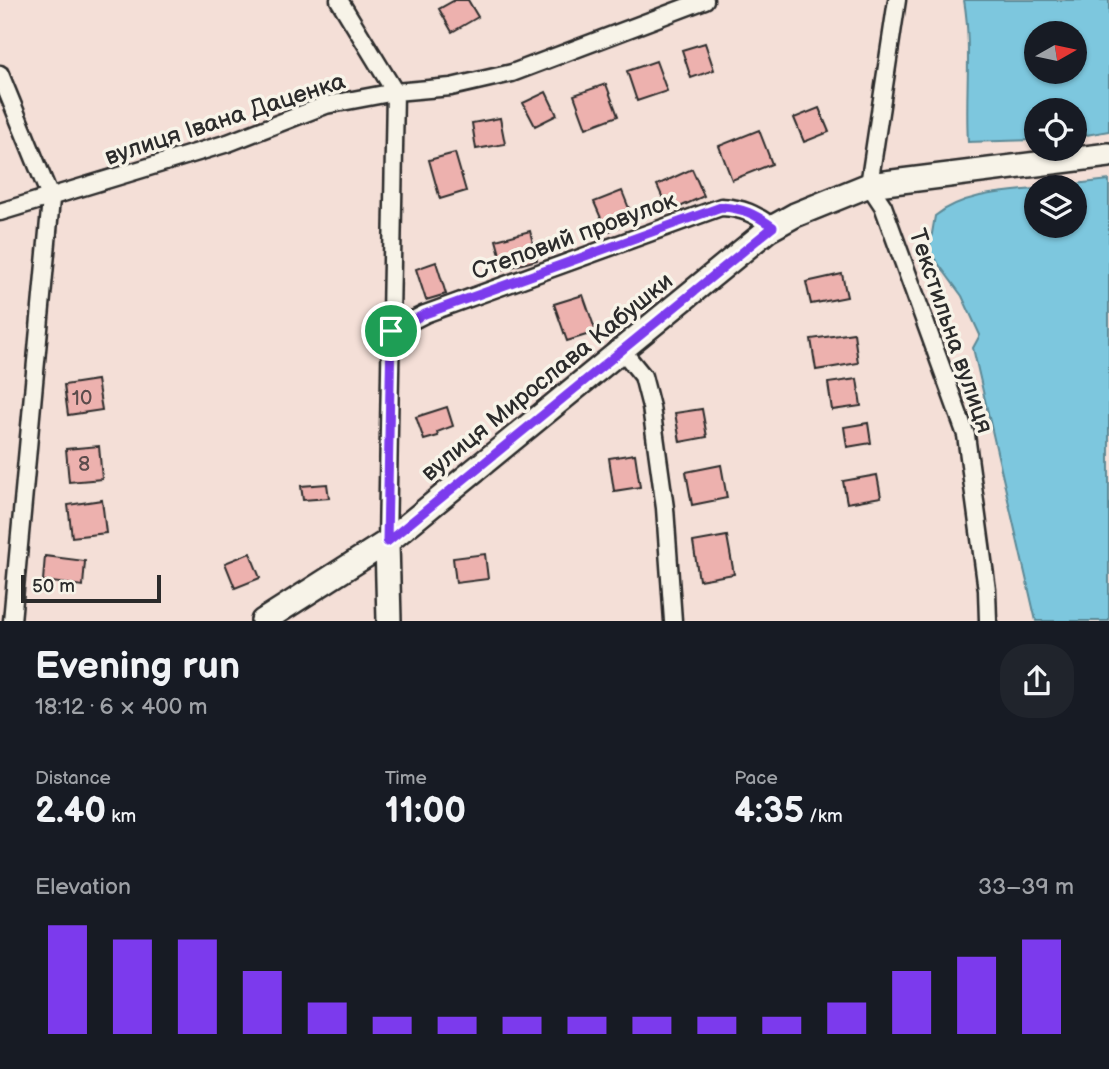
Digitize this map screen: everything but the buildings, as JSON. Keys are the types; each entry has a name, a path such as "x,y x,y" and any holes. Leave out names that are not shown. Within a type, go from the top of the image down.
{"street":[{"path":"340,0 395,92 388,621"},
{"name":"вулиця Івана Даценка","path":"0,212 51,199 229,143 326,105 395,92 451,87 512,73 705,0"},
{"path":"869,185 897,0"},
{"path":"0,74 51,199 12,621"},
{"name":"вулиця Мирослава Кабушки","path":"263,621 387,542 621,349 773,227 794,215 869,185 1109,155"},
{"name":"Текстильна вулиця","path":"869,185 883,206 966,435 987,590 988,621"},
{"name":"Степовий провулок","path":"391,331 425,314 721,207 739,208 753,213 773,227"},
{"path":"621,349 643,376 651,407 665,508 673,621"}],"water":[{"path":"964,0 1109,0 1109,131 1087,135 1087,98 1024,98 1024,140 968,142 968,53"},
{"path":"1109,180 1109,621 1036,621 973,348 980,335 962,296 929,251 935,216 970,199 1010,191 1024,190 1024,238 1087,238 1087,183"}],"route":[{"path":"721,207 739,208 753,213 773,227 387,542 391,331 425,314 721,207"}]}
